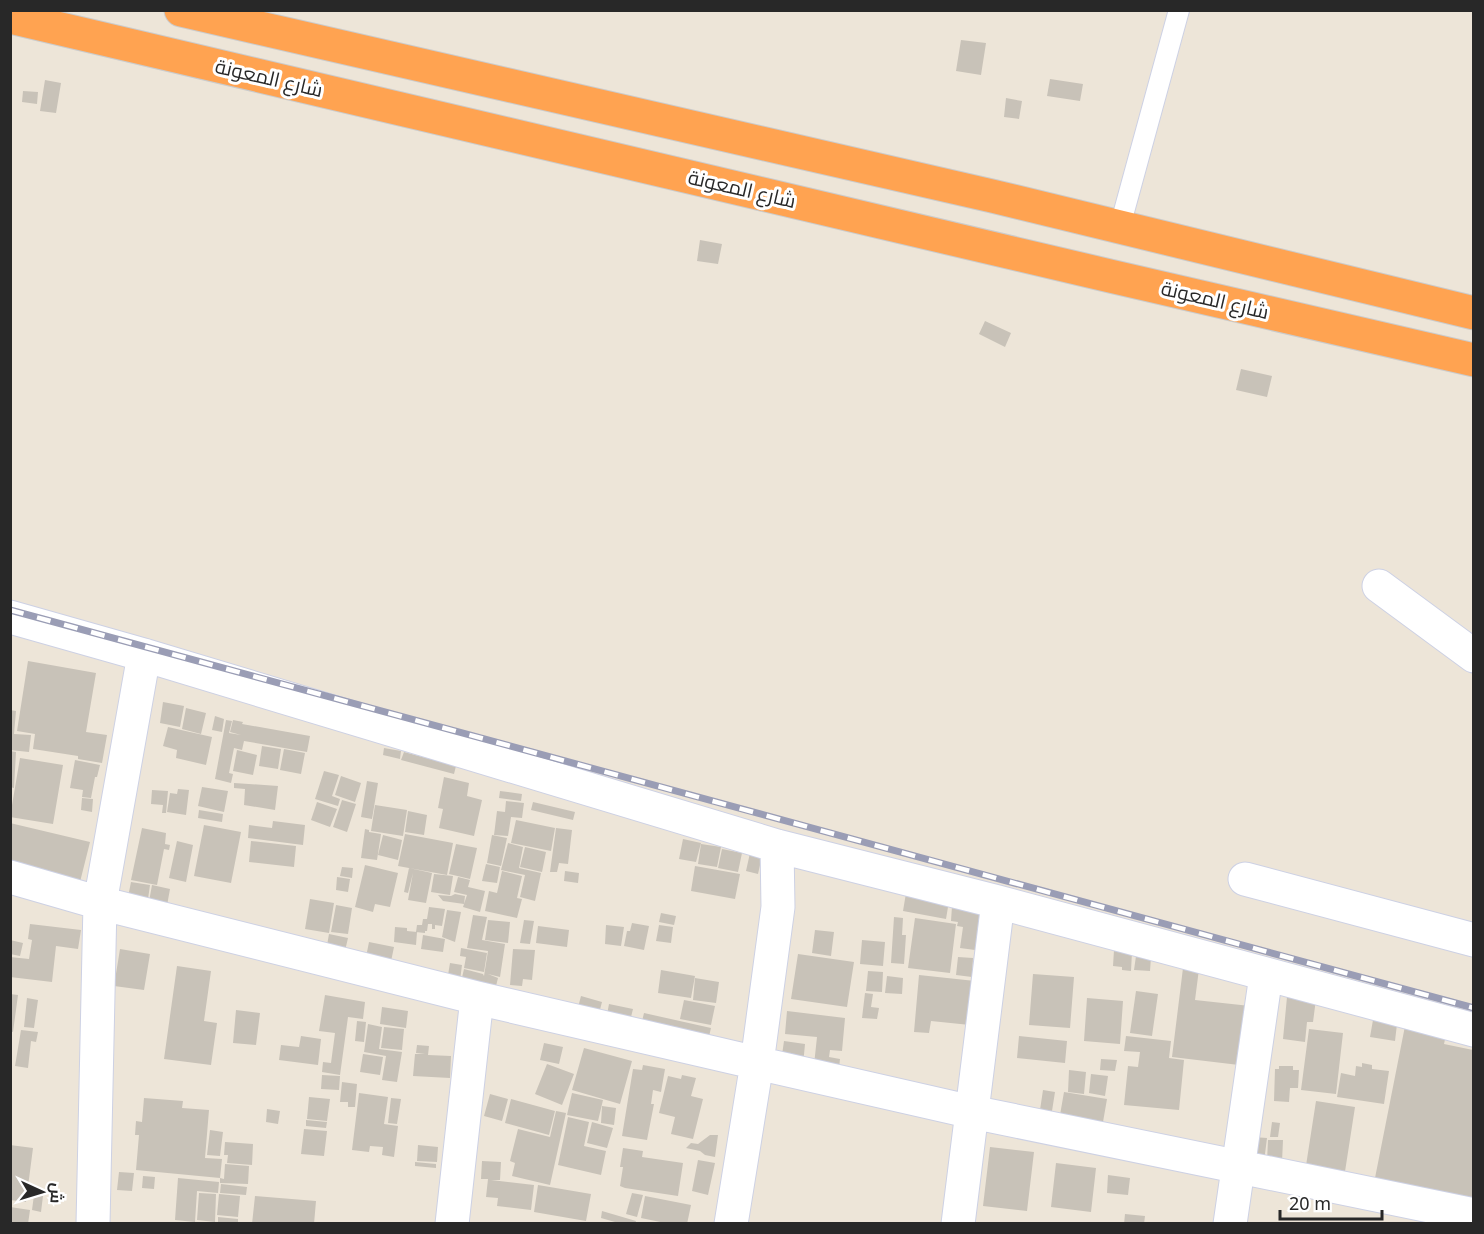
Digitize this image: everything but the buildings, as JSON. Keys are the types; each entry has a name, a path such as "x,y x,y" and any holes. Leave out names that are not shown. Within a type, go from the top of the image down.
{"highway":[{"path":"181,10 1120,226 1473,313"},
{"name":"شارع المعونة","path":"16,20 1473,360"}],"street":[{"path":"1379,586 1473,656"},
{"path":"10,617 144,655 777,846 998,902 1473,1030"},
{"path":"93,1224 100,903 144,655"},
{"path":"731,1224 758,1063 778,907 777,846"},
{"path":"10,877 100,903 477,998 758,1063 972,1112 1473,1215"},
{"path":"1245,879 1473,940"},
{"path":"958,1224 998,902"},
{"path":"1230,1224 1265,982 1258,972"},
{"path":"452,1224 477,998"}],"lane":[{"path":"1120,226 1179,10"}],"railway":[{"path":"10,610 1474,1008"}]}
